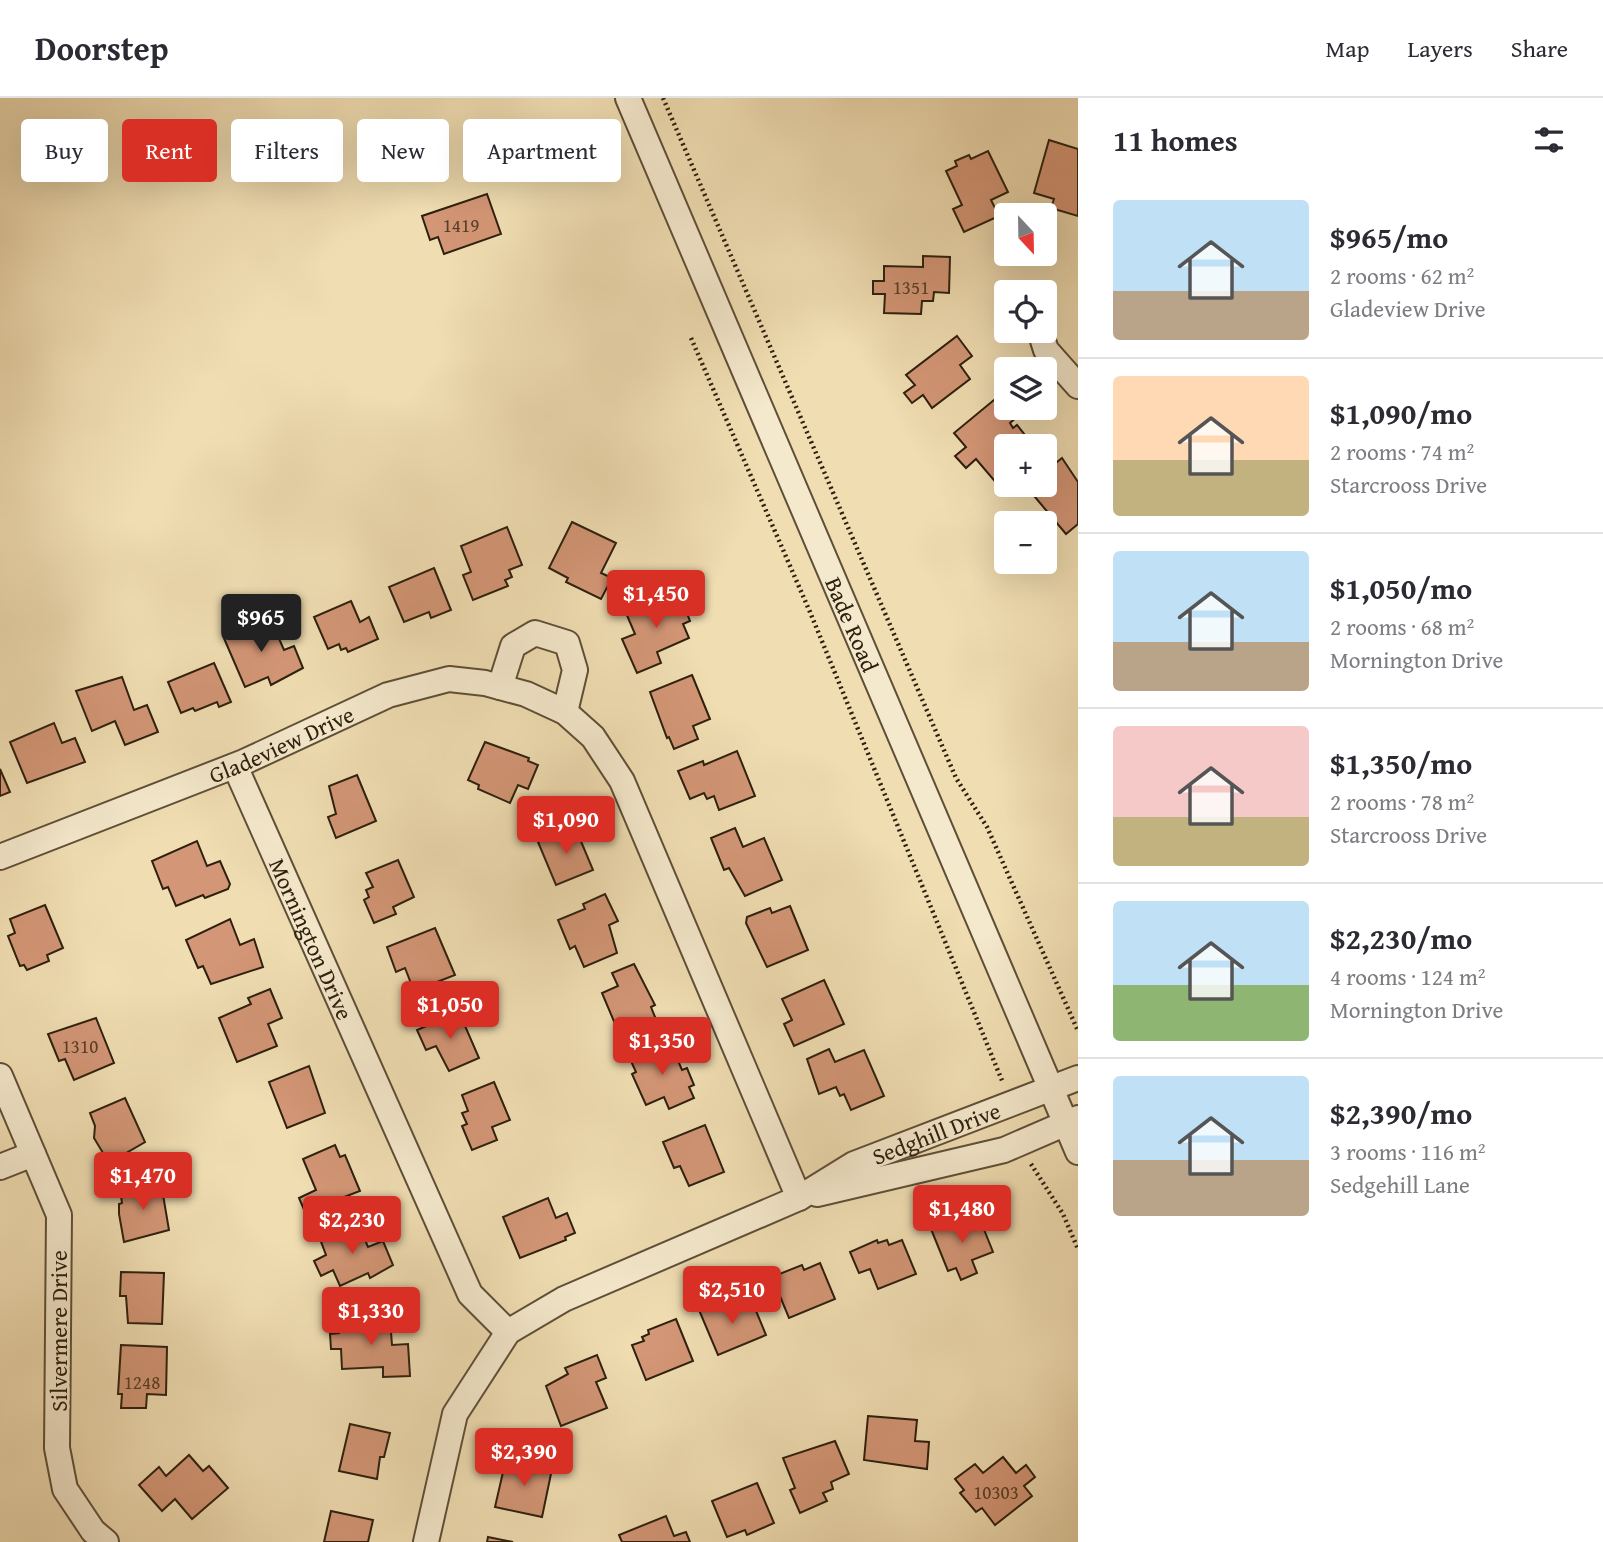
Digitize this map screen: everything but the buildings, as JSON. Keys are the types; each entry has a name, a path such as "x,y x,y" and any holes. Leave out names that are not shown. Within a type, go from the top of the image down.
{"street":[{"name":"Bade Road","path":"628,98 1051,1089 1072,1120 1078,1152"},
{"path":"1044,343 1046,350 1078,386"},
{"path":"500,687 513,646 535,633 567,643 575,670 565,712"},
{"name":"Gladeview Drive","path":"0,857 234,766 388,695 449,679 526,694 565,712 593,737 622,781 799,1198"},
{"name":"Mornington Drive","path":"234,766 470,1294 508,1332"},
{"name":"Silvermere Drive","path":"0,1076 59,1215 57,1448 65,1489 93,1531 106,1542"},
{"name":"Sedghill Drive","path":"508,1332 564,1299 799,1198 854,1164 1078,1078"},
{"name":"Sedghill Drive","path":"799,1198 1004,1150 1072,1120"},
{"path":"0,1167 33,1154"},
{"path":"426,1542 455,1414 508,1332"}],"path":[{"path":"663,98 951,766 987,827 1078,1031"},
{"path":"691,338 821,638 1003,1082"},
{"path":"1029,1160 1063,1214 1078,1248"}]}
